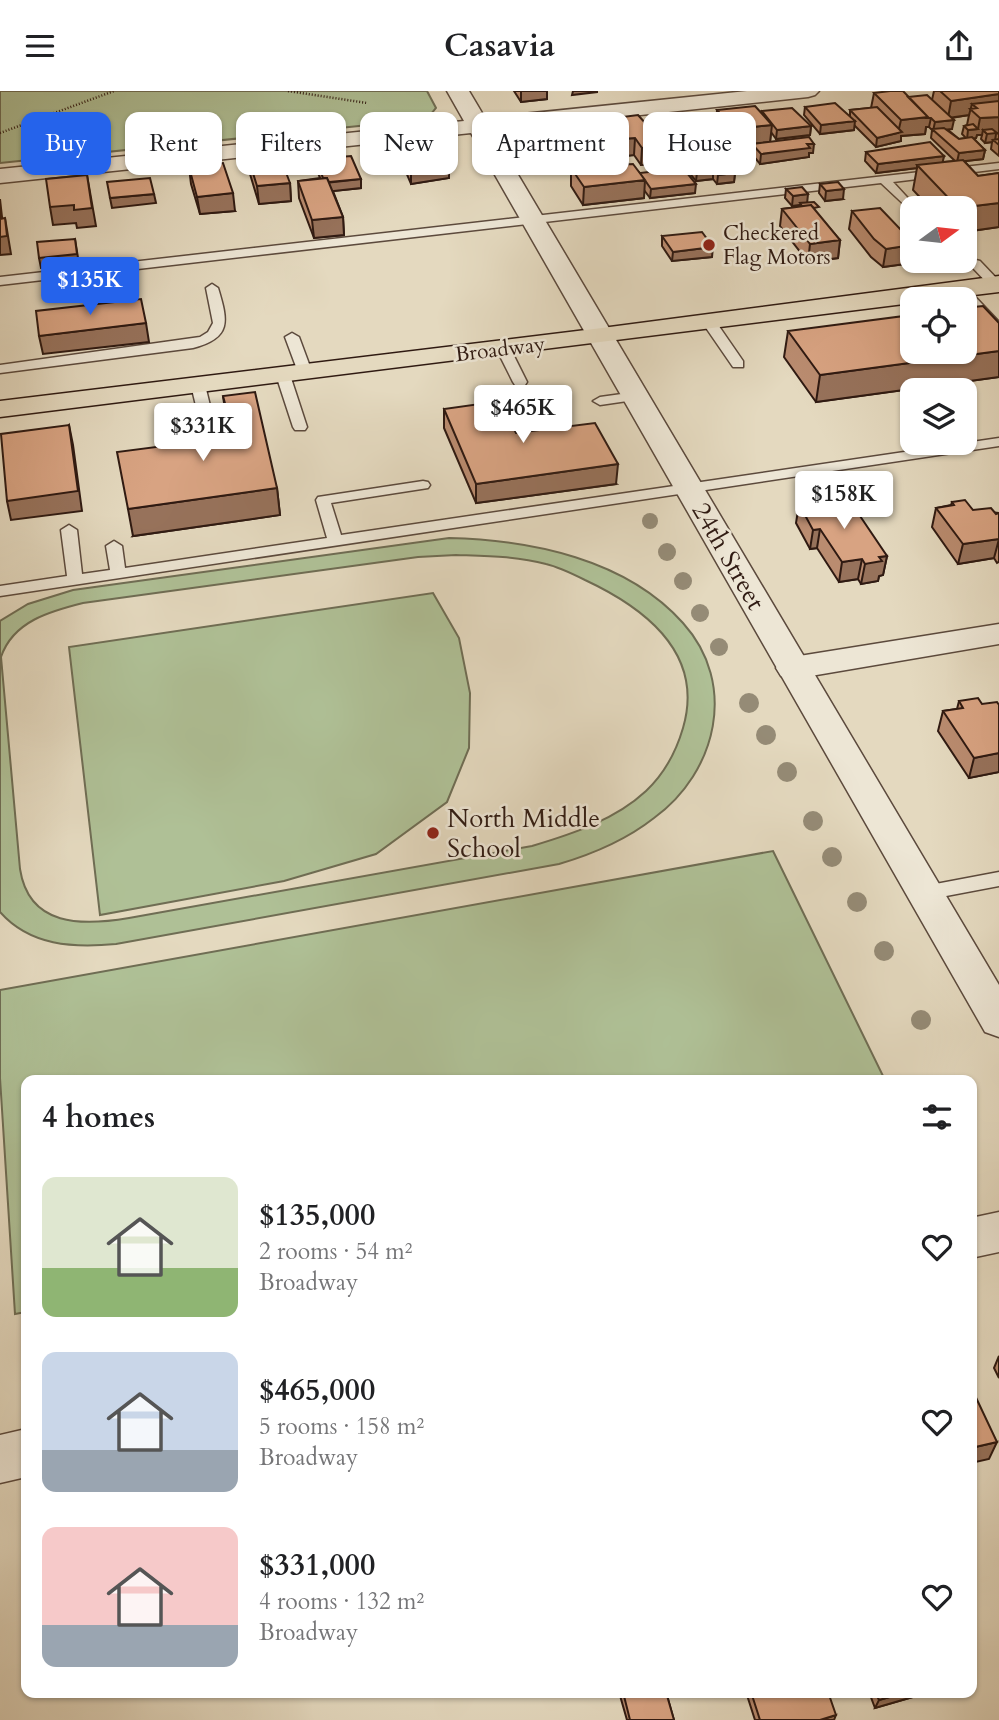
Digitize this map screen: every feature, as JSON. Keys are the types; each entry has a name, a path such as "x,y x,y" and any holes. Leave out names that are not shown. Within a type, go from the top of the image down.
{"main road":[{"name":"Broadway","path":"977,287 998,285"},
{"name":"Broadway","path":"0,409 900,297"}],"street":[{"name":"24th Street","path":"458,91 472,116"},
{"path":"610,112 808,91"},
{"path":"0,176 472,127"},
{"name":"24th Street","path":"507,175 999,1021"},
{"path":"793,668 999,634"},
{"path":"977,1236 999,1231"},
{"path":"0,1459 21,1454"}],"lane":[{"path":"0,281 999,166"},
{"path":"884,179 900,196"},
{"path":"977,265 998,285"},
{"path":"0,369 193,344 211,338 219,330 221,319 212,288"},
{"path":"977,306 999,330"},
{"path":"709,322 738,364"},
{"path":"292,337 300,428"},
{"path":"503,348 520,382"},
{"path":"198,385 213,447"},
{"path":"600,401 636,396"},
{"path":"0,591 688,486 999,442"},
{"path":"335,540 323,499 423,485"},
{"path":"69,530 75,579"},
{"path":"114,546 118,573"},
{"path":"925,893 999,879"}],"path":[{"path":"0,133 114,91"}],"green space":[{"path":"0,91 427,91 436,108 433,112 360,112 360,126 346,127 346,112 236,112 236,139 222,140 222,112 125,112 125,150 111,152 111,112 21,112 21,161 0,163"},
{"path":"449,538 512,543 544,549 575,557 634,583 660,601 683,623 700,647 711,673 715,699 713,726 693,777 676,799 632,833 572,860 116,944 68,945 53,942 25,932 0,912 0,621 28,604 73,590","holes":["456,555 524,559 561,569 629,604 665,636 685,677 688,701 683,728 664,769 653,784 634,801 592,825 532,846 129,918 76,921 46,912 34,902 25,888 20,869 1,657 14,635 24,626 46,614 83,603 418,557"]},
{"path":"433,593 459,638 470,693 469,748 447,802 376,854 284,881 100,915 69,647"},
{"path":"773,851 883,1075 21,1075 21,1313 15,1314 0,1078 0,990"}],"building":[{"path":"903,91 928,117 901,120 874,93"},
{"path":"940,91 999,91 999,94 951,101"},
{"path":"927,95 954,120 935,122 927,118 908,97"},
{"path":"999,101 999,117 980,118 970,109 977,108 972,104"},
{"path":"835,103 855,121 821,125 805,107"},
{"path":"755,106 772,125 756,127 756,112 717,110"},
{"path":"877,107 902,132 877,138 850,110"},
{"path":"792,108 811,126 777,130 762,111"},
{"path":"638,115 643,121 643,148 635,138 629,138 629,116"},
{"path":"973,124 978,129 968,130 964,126"},
{"path":"944,128 959,139 972,137 985,150 959,153 932,129"},
{"path":"992,129 997,133 987,134 983,130"},
{"path":"809,137 814,144 807,144 810,148 761,154 756,148 756,144"},
{"path":"930,142 944,156 878,164 866,152"},
{"path":"346,156 351,156 361,179 329,182 327,178 323,178 322,175 346,175"},
{"path":"963,160 978,176 999,173 999,203 977,206 977,196 947,196 917,165"},
{"path":"222,163 233,193 197,197 191,175 222,175"},
{"path":"629,164 633,164 645,180 584,187 576,175 629,175"},
{"path":"640,173 689,175 696,184 651,189"},
{"path":"87,175 92,208 74,210 74,205 50,207 46,179"},
{"path":"254,175 287,175 290,183 257,186"},
{"path":"150,178 154,194 110,198 107,182"},
{"path":"327,178 343,217 312,220 298,181"},
{"path":"838,182 844,189 826,191 820,184"},
{"path":"802,187 808,194 793,196 786,189"},
{"path":"814,202 819,207 802,206 800,203"},
{"path":"811,205 840,240 810,244 782,209"},
{"path":"880,208 900,229 900,247 886,249 874,239 852,211"},
{"path":"5,218 7,236 0,237 0,219"},
{"path":"702,232 713,247 673,252 662,236"},
{"path":"75,239 77,254 39,258 37,242"},
{"path":"141,299 146,323 39,336 36,311"},
{"path":"983,306 999,323 999,351 977,354 977,307"},
{"path":"900,317 902,364 820,375 788,331"},
{"path":"255,392 277,488 128,509 117,452 234,437 223,396"},
{"path":"501,401 516,433 595,423 618,464 476,484 444,409"},
{"path":"69,425 78,491 7,501 1,434"},
{"path":"839,498 850,514 858,513 887,556 879,557 882,561 865,564 862,559 842,562 820,529 813,530 799,504"},
{"path":"965,500 973,510 991,508 996,514 999,513 999,539 963,544 936,508"},
{"path":"978,698 982,704 997,702 999,705 999,753 974,758 943,711 963,708 959,701"},
{"path":"977,1400 997,1442 977,1447"},
{"path":"624,1698 668,1698 674,1720 630,1720"},
{"path":"753,1698 830,1698 836,1715 820,1720 760,1720"}],"place":[{"name":"Checkered Flag Motors","path":"709,245"},
{"name":"North Middle School","path":"433,833"}]}
